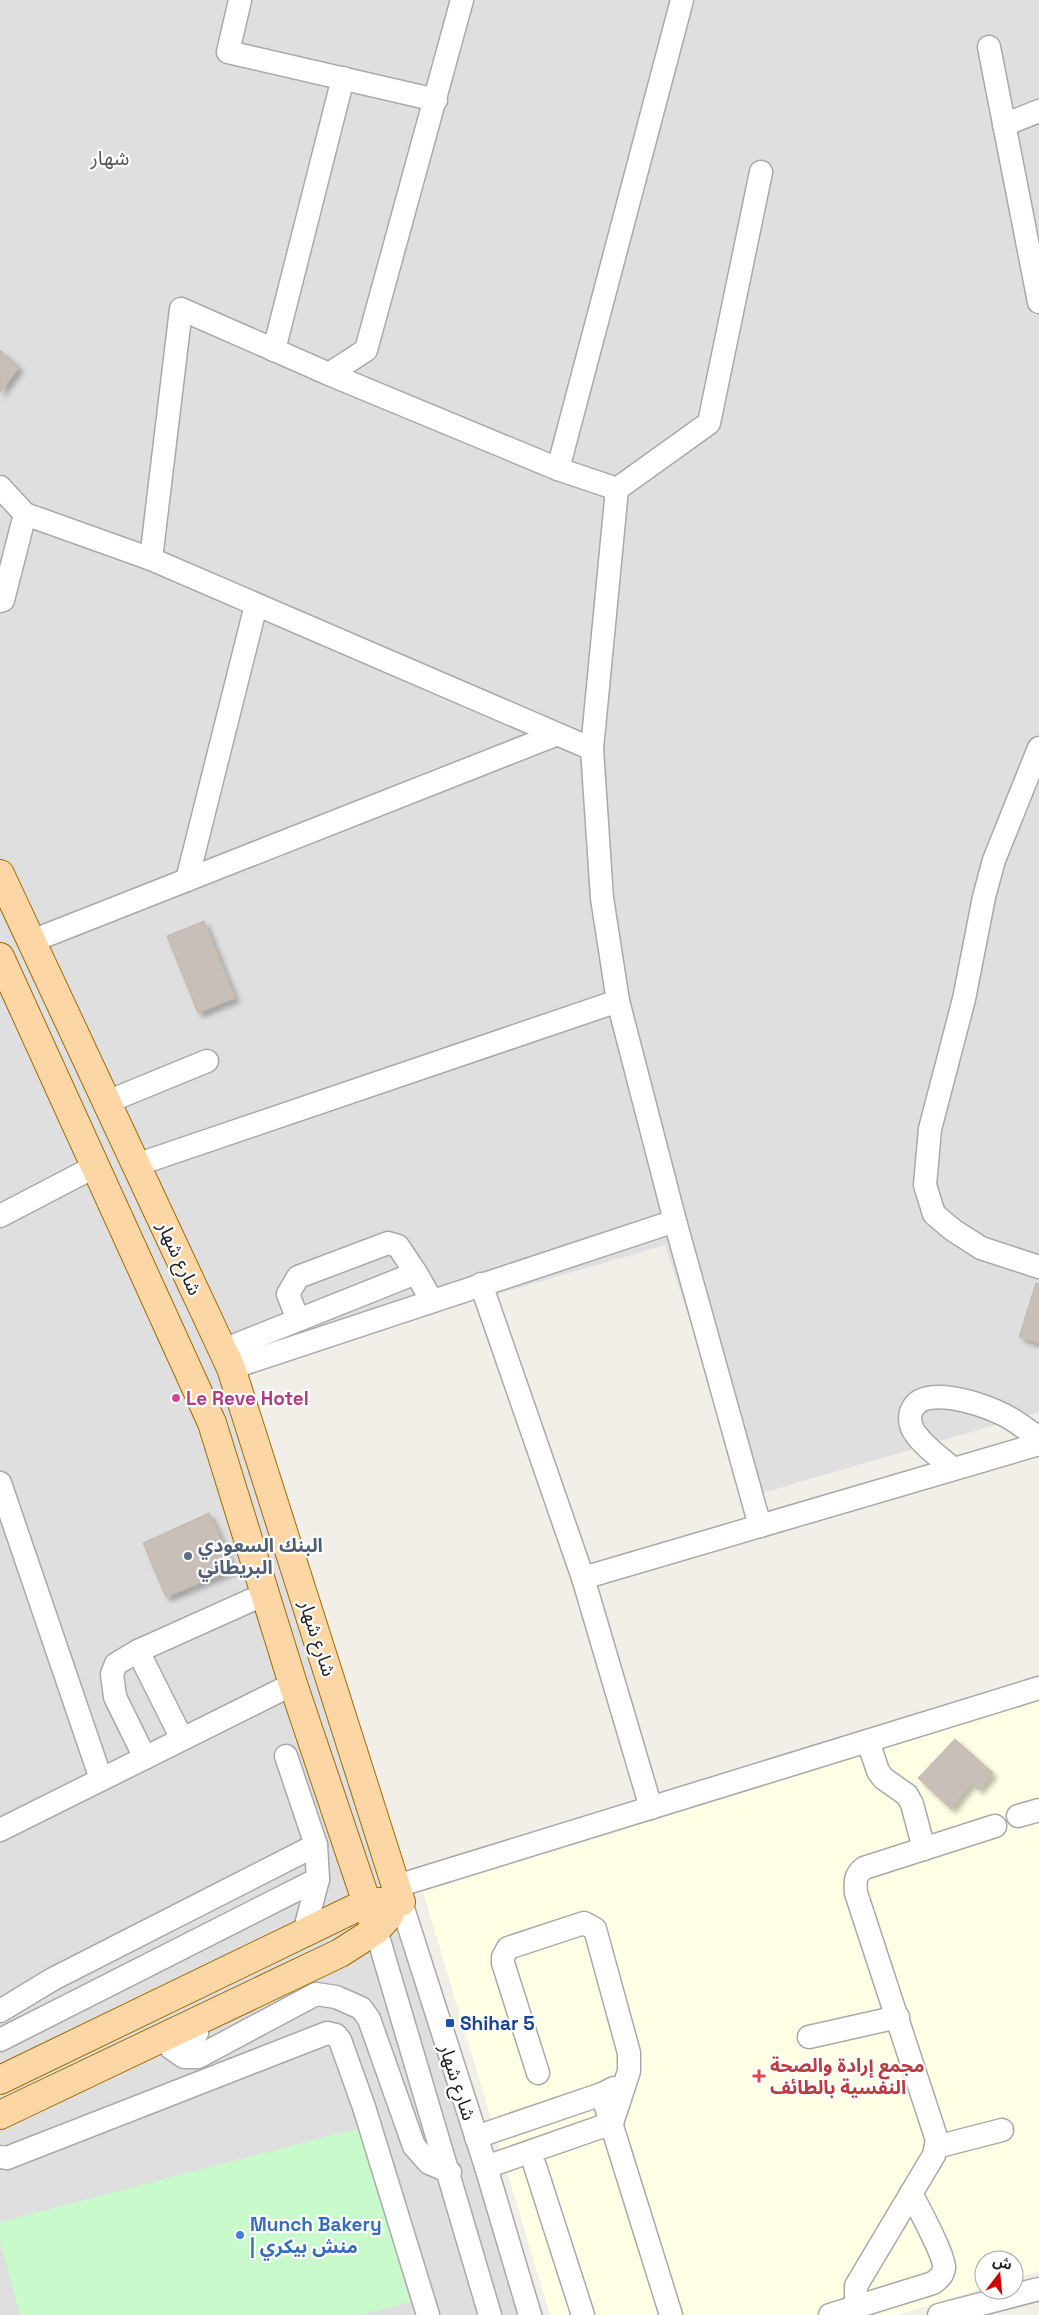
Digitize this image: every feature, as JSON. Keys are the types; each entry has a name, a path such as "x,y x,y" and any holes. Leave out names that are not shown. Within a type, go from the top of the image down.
{"main road":[{"name":"شارع شهار","path":"0,874 228,1359 399,1894"},
{"name":"شارع شهار","path":"0,957 212,1423 293,1684 376,1930"},
{"path":"0,2080 368,1902 399,1894"},
{"path":"0,2115 340,1953 376,1930 399,1894"}],"street":[{"path":"240,0 228,52 436,100"},
{"path":"329,374 366,350 462,0"},
{"path":"558,469 682,0"},
{"path":"989,47 1039,302"},
{"path":"274,350 343,78"},
{"path":"1004,125 1039,111"},
{"path":"760,1526 675,1221 618,1001 602,898 592,749 617,489 709,423 761,172"},
{"path":"151,559 181,309 329,374 558,469 617,489"},
{"path":"0,487 25,514 151,559 554,735 592,749"},
{"path":"0,601 3,600 25,514"},
{"path":"187,880 256,605"},
{"path":"32,942 554,735"},
{"path":"1039,748 997,853 984,897 964,999 930,1129 925,1185 934,1214 953,1230 981,1248 1039,1267"},
{"path":"136,1165 618,1001"},
{"path":"107,1102 207,1061"},
{"path":"0,1216 94,1167"},
{"path":"228,1359 432,1301 675,1221"},
{"path":"298,1320 288,1294 298,1277 388,1243 398,1246 432,1301"},
{"path":"228,1359 298,1320 416,1273"},
{"path":"481,1284 583,1578 650,1808"},
{"path":"953,1469 916,1435 911,1426 912,1410 916,1403 923,1398 936,1396 985,1407 1001,1413 1039,1438"},
{"path":"583,1578 1039,1444"},
{"path":"0,1483 101,1779"},
{"path":"145,1758 115,1697 112,1674 116,1664 138,1651 265,1594"},
{"path":"138,1651 182,1739"},
{"path":"0,1830 293,1684"},
{"path":"399,1894 650,1808 1039,1688"},
{"path":"868,1741 878,1771 883,1778 907,1795 912,1804 924,1849"},
{"path":"286,1756 316,1845 318,1879 304,1933"},
{"path":"856,2307 856,2286 912,2193 936,2147 936,2134 856,1893 855,1882 858,1873 864,1868 996,1826"},
{"path":"0,2011 53,1979 316,1845"},
{"path":"2,2031 318,1879"},
{"name":"شارع شهار","path":"399,1894 486,2167 530,2315"},
{"path":"538,2073 503,1963 503,1957 508,1948 584,1923 595,1929 629,2053 629,2071 612,2123"},
{"name":"شارع شهار","path":"376,1930 450,2172 490,2315"},
{"path":"340,1953 171,2048 184,2058 198,2057 316,1994 336,1997 360,2008 369,2019 414,2146 428,2163 450,2172"},
{"path":"809,2037 898,2017"},
{"path":"0,2157 7,2158 327,2033 336,2035 340,2040 367,2117 428,2315"},
{"path":"198,2057 208,2079"},
{"path":"476,2137 602,2094 626,2082"},
{"path":"602,2094 671,2315"},
{"path":"486,2167 612,2123"},
{"path":"936,2147 1002,2130"},
{"path":"535,2166 584,2315"},
{"path":"830,2315 933,2283 942,2276 944,2267 941,2255 912,2193"},
{"path":"939,2315 1039,2289"}],"shaded area":[{"path":"0,0 1039,0 1039,1412 748,1497 665,1245 227,1373 544,2315 0,2315"},
{"name":"مجمع إرادة والصحة النفسية بالطائف","path":"1039,1701 1039,2271 1024,2276 1024,2250 974,2250 974,2291 898,2315 550,2315 423,1892"}],"green space":[{"path":"363,2127 410,2302 360,2315 20,2315 0,2241 0,2222"}],"building":[{"path":"0,350 19,367 0,393"},
{"path":"204,921 235,998 198,1013 167,936"},
{"path":"1036,1283 1039,1284 1039,1343 1019,1337"},
{"name":"البنك السعودي البريطاني","path":"209,1513 234,1569 166,1597 143,1543"},
{"path":"955,1739 993,1773 979,1790 971,1783 951,1809 918,1778"}],"place":[{"name":"Le Reve Hotel","path":"176,1398"},
{"name":"البنك السعودي البريطاني","path":"188,1556"},
{"name":"Shihar 5","path":"450,2023"},
{"name":"مجمع إرادة والصحة النفسية بالطائف","path":"759,2076"},
{"name":"Munch Bakery | منش بيكري","path":"240,2235"}],"district":[{"name":"شهار","path":"110,158"}]}
